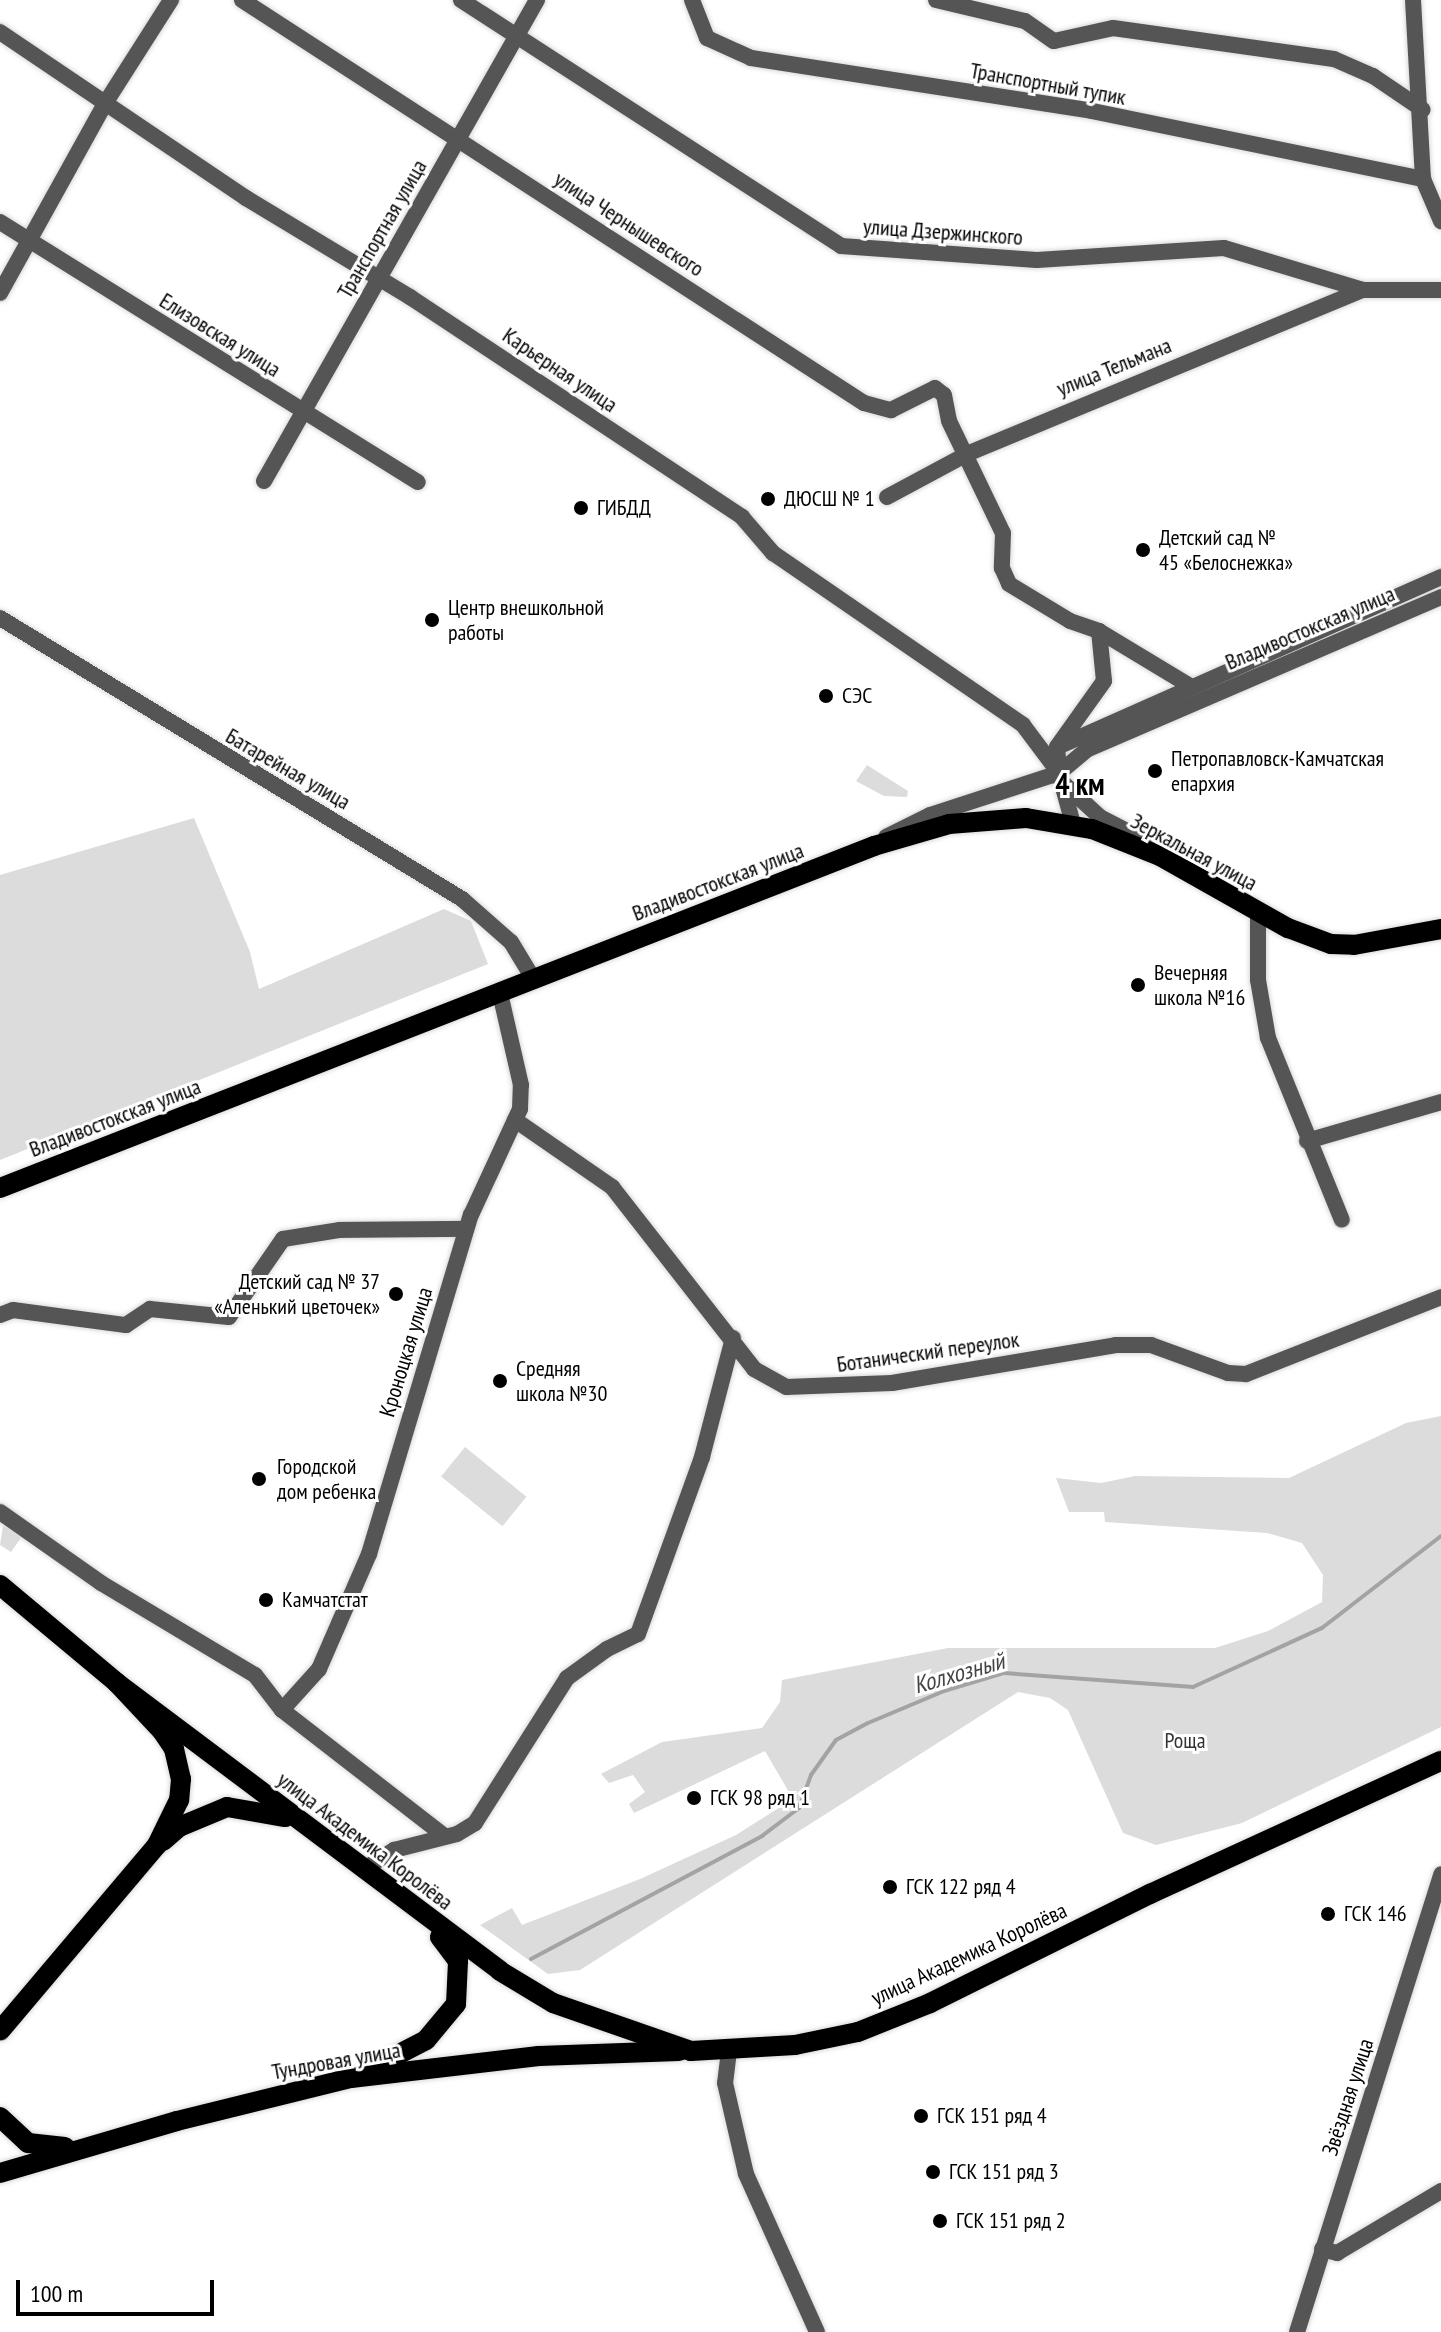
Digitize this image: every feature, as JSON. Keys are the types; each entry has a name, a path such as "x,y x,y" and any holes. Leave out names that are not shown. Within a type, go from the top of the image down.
{"main road":[{"name":"Зеркальная улица","path":"874,846 985,818 1073,824 1134,845 1305,936 1342,945 1441,929"},
{"name":"Владивостокская улица","path":"0,1188 874,846"},
{"path":"0,1585 117,1683 162,1731 179,1763 179,1800 157,1845"},
{"name":"улица Академика Королёва","path":"117,1683 418,1914 553,2003 691,2051 795,2045 858,2032 930,2003 1150,1894 1441,1761"},
{"path":"0,2031 157,1845 207,1805 254,1786"},
{"path":"179,1827 227,1807 265,1810 300,1823"},
{"path":"351,2078 418,2046 456,2004 458,1961 418,1914"},
{"path":"0,2042 41,1982"},
{"name":"Тундровая улица","path":"0,2173 83,2148 351,2078 539,2056 691,2051"},
{"path":"0,2117 28,2143 83,2148"}],"street":[{"path":"0,293 106,102 171,0"},
{"name":"улица Чернышевского","path":"242,0 864,403 891,410 935,388 944,395 949,421 969,453"},
{"name":"улица Дзержинского","path":"461,0 844,247 1037,260 1224,248 1363,290 1441,290"},
{"name":"Транспортная улица","path":"264,481 519,38 537,0"},
{"name":"Транспортный тупик","path":"692,0 707,38 751,58 1092,111 1423,179"},
{"path":"936,0 1025,21 1054,41 1113,28 1334,59 1373,76 1423,110"},
{"path":"1413,0 1423,110 1423,179 1441,221"},
{"name":"Карьерная улица","path":"0,32 246,198 379,278 742,517 773,553 1023,725 1060,778 1100,817 1162,849 1192,875"},
{"name":"Елизовская улица","path":"0,222 418,482"},
{"name":"улица Тельмана","path":"887,497 969,453 1363,290"},
{"path":"969,453 1003,533 1002,568 1009,584 1070,621 1099,631 1190,686"},
{"path":"1057,747 1441,577"},
{"name":"Владивостокская улица","path":"874,846 930,815 1060,778 1086,750 1441,597"},
{"name":"Батарейная улица","path":"0,618 487,917 511,942 534,980"},
{"path":"1060,778 1057,747 1104,681 1099,631"},
{"name":"Карьерная улица","path":"1060,778 1073,824"},
{"path":"1258,912 1258,980 1268,1038 1307,1141 1342,1220"},
{"name":"Кроноцкая улица","path":"282,1710 319,1669 369,1554 466,1229 515,1120 521,1085 500,993"},
{"path":"1307,1141 1441,1102"},
{"name":"Ботанический переулок","path":"515,1120 612,1187 733,1338 754,1369 786,1387 892,1383 1116,1345 1151,1345 1228,1373 1246,1374 1441,1297"},
{"path":"4,1309 126,1325 150,1309 229,1317 283,1239 340,1230 466,1229"},
{"path":"363,1870 394,1850 443,1835 463,1833 475,1823 567,1678 607,1649 638,1634 702,1457 733,1338"},
{"path":"0,1512 101,1583 227,1655 255,1675 282,1710 443,1835"},
{"name":"Звёздная улица","path":"1297,2332 1441,1874"},
{"path":"729,2051 725,2083 746,2174 817,2332"},
{"path":"1322,2249 1337,2253 1441,2191"}],"green space":[{"path":"867,765 908,791 907,797 884,796 856,781"},
{"path":"194,818 250,952 259,989 444,909 471,921 488,964 0,1160 0,875"},
{"name":"Роща","path":"1441,1416 1441,1727 1242,1823 1156,1845 1123,1833 1068,1710 1050,1698 1018,1692 580,1970 548,1974 480,1925 512,1908 522,1925 640,1879 736,1835 793,1799 765,1751 634,1813 629,1804 645,1792 633,1775 609,1783 601,1774 662,1742 762,1728 780,1702 782,1680 948,1648 1215,1648 1268,1631 1322,1602 1323,1575 1302,1543 1267,1533 1105,1522 1104,1512 1069,1512 1056,1478 1101,1483 1135,1476 1289,1478 1406,1423"},
{"path":"465,1447 526,1497 502,1526 441,1477"},
{"path":"3,1526 23,1535 11,1552 0,1545"}],"waterway":[{"name":"Колхозный","path":"531,1959 762,1836 799,1808 811,1775 836,1740 868,1723 944,1691 1004,1673 1193,1687 1322,1628 1441,1536"}],"place":[{"name":"ДЮСШ № 1","path":"768,499"},
{"name":"ГИБДД","path":"581,508"},
{"name":"Детский сад № 45 «Белоснежка»","path":"1143,550"},
{"name":"Центр внешкольной работы","path":"432,620"},
{"name":"СЭС","path":"826,696"},
{"name":"Петропавловск-Камчатская епархия","path":"1155,771"},
{"name":"Вечерняя школа №16","path":"1138,985"},
{"name":"Детский сад № 37 «Аленький цветочек»","path":"396,1294"},
{"name":"Средняя школа №30","path":"500,1381"},
{"name":"Городской дом ребенка","path":"259,1479"},
{"name":"Камчатстат","path":"266,1600"},
{"name":"ГСК 98 ряд 1","path":"694,1798"},
{"name":"ГСК 122 ряд 4","path":"890,1887"},
{"name":"ГСК 146","path":"1328,1914"},
{"name":"ГСК 151 ряд 4","path":"921,2116"},
{"name":"ГСК 151 ряд 3","path":"933,2172"},
{"name":"ГСК 151 ряд 2","path":"940,2221"}],"district":[{"name":"4 км","path":"1080,784"}]}
